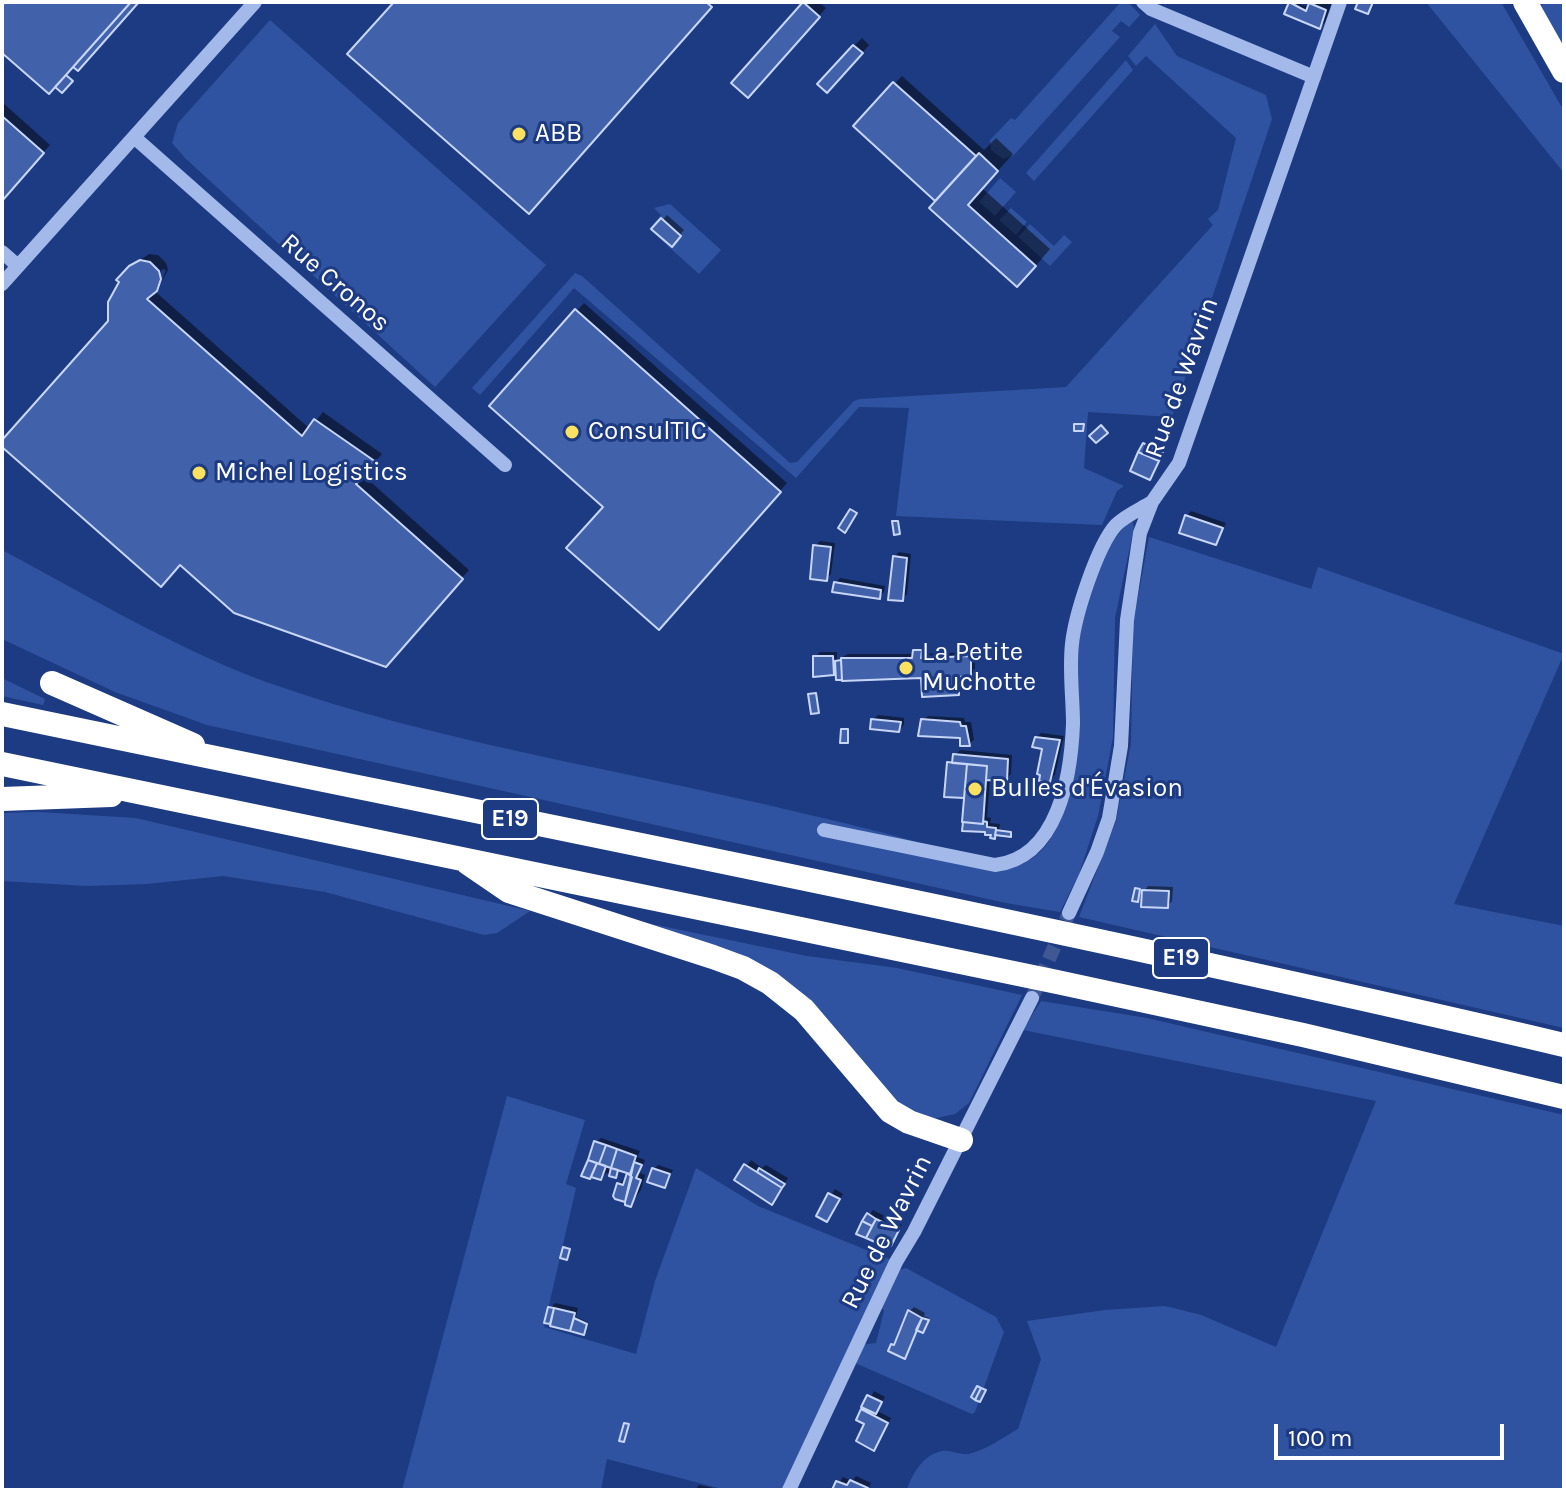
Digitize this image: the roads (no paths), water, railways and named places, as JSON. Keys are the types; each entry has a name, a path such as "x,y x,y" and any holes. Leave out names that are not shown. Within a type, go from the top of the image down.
{"highway":[{"path":"1525,2 1564,71"},
{"path":"52,683 157,727 224,760"},
{"name":"E19","path":"2,714 1086,937 1314,986 1564,1045"},
{"name":"E19","path":"2,764 1303,1035 1564,1097"},
{"path":"2,799 146,793"},
{"path":"459,858 509,891 743,968 787,995 804,1010 890,1111 909,1122 961,1140"}],"street":[{"path":"2,284 255,2"},
{"path":"1143,2 1151,9 1314,77"},
{"name":"Rue de Wavrin","path":"1069,913 1109,818 1121,746 1127,620 1140,533 1152,502 1179,463 1340,2"},
{"name":"Rue Cronos","path":"134,137 505,465"},
{"path":"2,252 18,266"},
{"path":"824,830 995,865 1017,860 1040,844 1056,814 1066,778 1073,727 1072,641 1094,566 1115,526 1152,502"},
{"name":"Rue de Wavrin","path":"789,1490 896,1262 1032,998"}],"tunnel":[{"path":"1032,998 1069,913"}],"place":[{"name":"ABB","path":"519,134"},
{"name":"ConsulTIC","path":"572,432"},
{"name":"Michel Logistics","path":"199,473"},
{"name":"La Petite Muchotte","path":"906,668"},
{"name":"Bulles d'Évasion","path":"975,789"}]}
